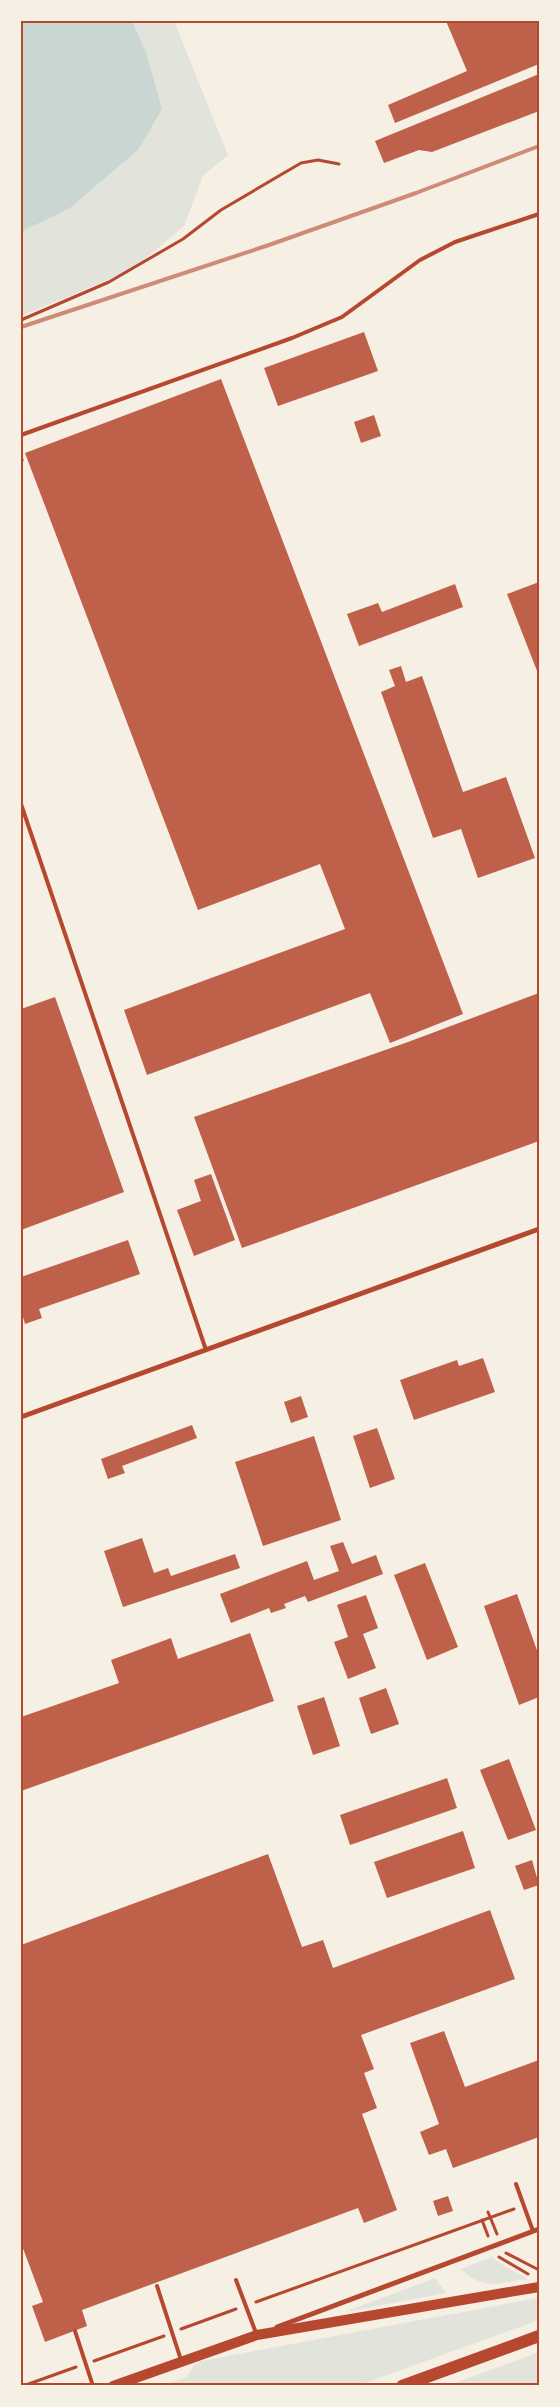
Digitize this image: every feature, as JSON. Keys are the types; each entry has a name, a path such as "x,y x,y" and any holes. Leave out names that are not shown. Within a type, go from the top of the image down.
{"main road":[{"path":"113,2386 257,2335 539,2287"},
{"path":"402,2386 539,2336"}],"street":[{"path":"21,1417 539,1229"},
{"path":"257,2335 536,2230"}],"lane":[{"path":"21,435 292,338 342,317 420,260 455,242 539,214"},
{"path":"21,804 206,1350"},
{"path":"516,2184 536,2230"},
{"path":"236,2280 257,2335"},
{"path":"157,2286 182,2362"},
{"path":"75,2331 93,2386"}],"path":[{"path":"21,320 110,282 182,239 221,210 301,163 318,160 339,164"},
{"path":"23,2386 524,2206"}],"shaded area":[{"path":"21,21 132,21 146,52 162,109 138,150 70,208 21,232"},
{"path":"132,21 174,21 228,155 203,176 184,226 132,270 21,316 21,232 70,208 138,150 146,52"},
{"path":"492,2257 528,2279 492,2284 485,2283 469,2276 461,2269"},
{"path":"435,2278 446,2293 345,2312"},
{"path":"538,2298 539,2320 357,2386 162,2386 187,2377 194,2365 201,2361"},
{"path":"539,2352 539,2385 447,2386"}],"building":[{"path":"446,21 539,21 539,64 395,123 388,105 467,71"},
{"path":"539,74 539,111 432,152 419,150 384,163 375,141"},
{"path":"364,332 378,371 278,406 264,368"},
{"path":"221,379 463,1014 390,1043 370,993 147,1075 124,1010 345,929 320,864 198,910 25,453"},
{"path":"374,415 381,436 361,443 354,422"},
{"path":"539,582 539,676 507,594"},
{"path":"455,584 463,607 359,646 347,614 378,603 382,612"},
{"path":"401,666 406,682 422,676 463,792 506,777 535,858 478,878 461,829 433,838 381,692 395,686 389,670"},
{"path":"539,993 539,1141 242,1248 194,1117 408,1042"},
{"path":"55,997 124,1192 21,1230 21,1009"},
{"path":"211,1174 235,1240 194,1256 177,1210 201,1201 194,1180"},
{"path":"128,1240 140,1274 39,1309 42,1318 25,1324 23,1317 21,1318 21,1277"},
{"path":"483,1358 495,1392 414,1420 400,1380 457,1360 459,1366"},
{"path":"301,1396 308,1417 291,1423 284,1402"},
{"path":"192,1425 197,1438 122,1466 125,1473 108,1479 101,1459"},
{"path":"377,1428 395,1479 370,1488 353,1436"},
{"path":"314,1436 341,1520 263,1546 235,1462"},
{"path":"142,1538 154,1573 168,1568 171,1576 235,1554 240,1568 123,1607 104,1551"},
{"path":"343,1542 352,1564 376,1555 383,1574 308,1602 305,1596 284,1604 286,1608 271,1613 269,1608 231,1623 220,1594 307,1561 314,1580 339,1571 330,1546"},
{"path":"425,1563 458,1647 427,1660 394,1575"},
{"path":"517,1594 539,1656 539,1697 519,1705 484,1606"},
{"path":"366,1595 378,1628 363,1634 376,1668 348,1679 334,1642 348,1637 337,1605"},
{"path":"250,1633 274,1701 21,1791 21,1717 119,1683 111,1660 171,1638 178,1659"},
{"path":"386,1688 399,1724 371,1734 359,1698"},
{"path":"324,1697 340,1746 313,1755 297,1706"},
{"path":"509,1759 536,1830 508,1840 480,1770"},
{"path":"447,1778 457,1808 350,1845 340,1815"},
{"path":"463,1831 475,1868 387,1898 374,1862"},
{"path":"268,1854 302,1947 323,1940 333,1968 490,1910 515,1979 361,2035 374,2069 364,2073 377,2108 362,2114 397,2210 364,2223 358,2208 82,2310 87,2326 45,2342 32,2306 43,2302 21,2243 21,1945"},
{"path":"532,1860 539,1885 524,1890 515,1866"},
{"path":"444,2031 465,2087 539,2060 539,2137 453,2168 446,2149 429,2155 420,2132 439,2124 410,2043"},
{"path":"448,2196 453,2211 438,2216 433,2201"}],"railway":[{"path":"21,327 269,245 416,193 539,146"}]}
